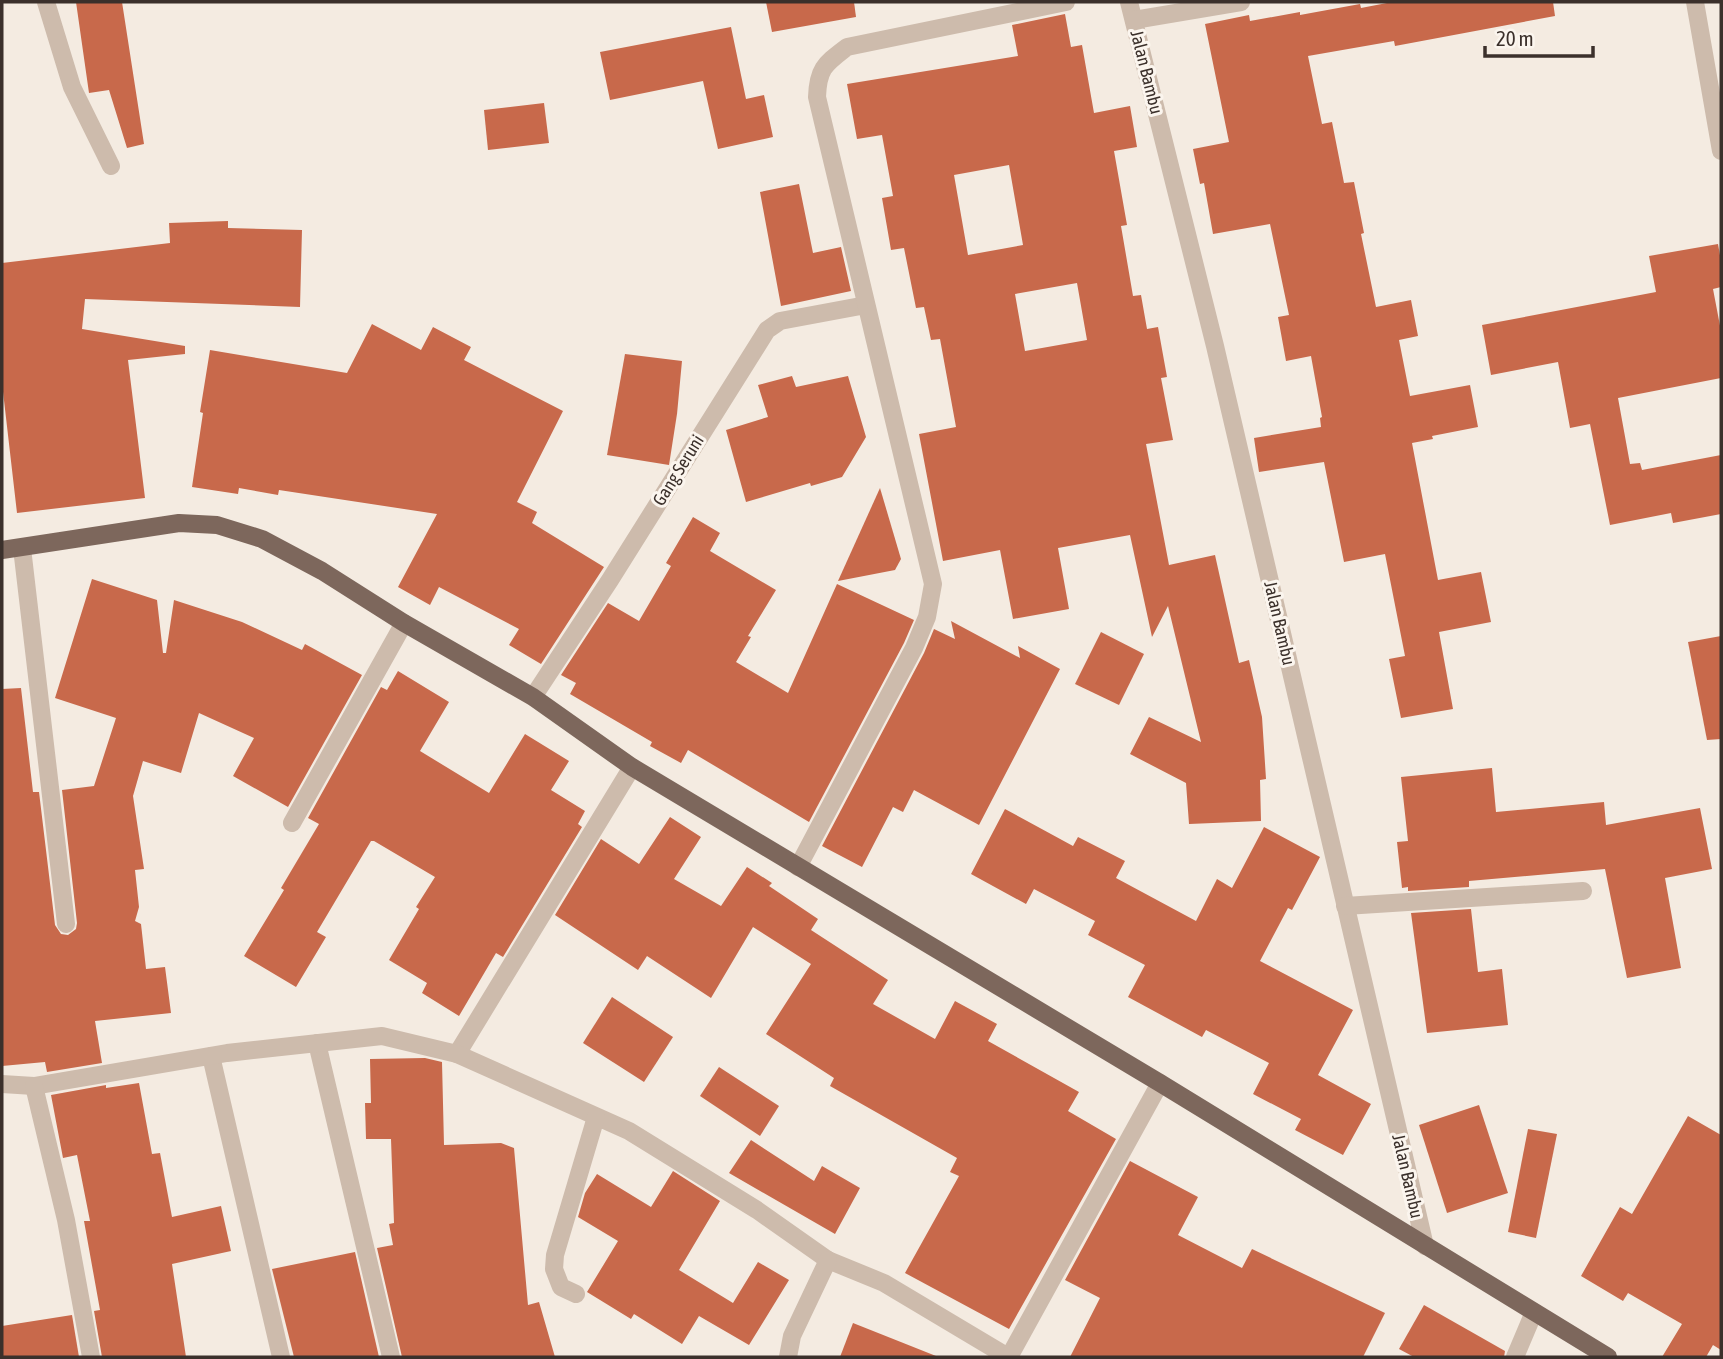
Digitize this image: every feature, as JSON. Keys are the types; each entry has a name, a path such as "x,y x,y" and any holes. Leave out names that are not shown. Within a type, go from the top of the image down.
{"main road":[{"path":"2,550 179,523 218,525 262,539 322,571 404,623 533,697 632,767 1160,1083 1608,1357"}],"street":[{"path":"46,2 72,87 111,166"},
{"path":"798,867 914,648 927,617 933,584 817,97 818,80 823,66 847,47 1066,2"},
{"name":"Jalan Bambu","path":"1129,2 1215,346 1425,1246"},
{"path":"1134,20 1241,2"},
{"path":"1695,2 1721,151"},
{"name":"Gang Seruni","path":"533,697 767,330 780,321 866,305"},
{"path":"22,548 66,924"},
{"path":"292,823 404,623"},
{"path":"457,1054 632,767"},
{"path":"1345,906 1583,891"},
{"path":"2,1084 34,1086 211,1056 382,1035 457,1054 629,1132 757,1210 828,1260 884,1283 1008,1357 1160,1083"},
{"path":"317,1043 391,1357"},
{"path":"211,1056 281,1357"},
{"path":"34,1086 66,1220 91,1357"},
{"path":"576,1294 561,1287 554,1269 555,1255 596,1117"},
{"path":"788,1357 792,1336 828,1260"},
{"path":"1515,1357 1534,1312"}],"building":[{"path":"76,2 122,2 144,144 127,148 109,90 89,93"},
{"path":"766,2 854,2 856,17 772,32"},
{"path":"1392,2 1553,2 1555,16 1395,46 1394,41 1308,56 1322,124 1332,122 1344,183 1354,182 1364,233 1361,234 1376,307 1411,300 1418,336 1399,340 1410,396 1470,385 1478,427 1412,443 1438,580 1481,572 1491,622 1439,632 1453,709 1401,718 1389,659 1405,656 1385,554 1344,562 1324,462 1259,472 1254,438 1321,427 1322,417 1311,356 1286,361 1278,317 1289,315 1270,224 1213,234 1204,183 1200,184 1193,149 1229,142 1205,24 1249,15 1250,21 1300,12 1300,15 1360,4 1361,8"},
{"path":"1065,14 1071,47 1082,45 1094,113 1130,106 1137,147 1114,151 1127,225 1121,226 1133,296 1141,295 1147,329 1158,327 1167,377 1161,378 1173,440 1146,444 1169,565 1215,555 1239,663 1249,660 1262,717 1266,779 1260,780 1261,821 1189,824 1186,783 1130,754 1149,717 1201,742 1168,606 1152,637 1130,535 1058,548 1069,609 1013,619 1000,550 943,561 919,434 956,427 940,339 931,340 924,307 916,308 904,248 891,250 882,198 893,196 882,135 857,139 847,84 1018,56 1012,25","holes":["1009,165 1023,245 968,255 954,175","1077,283 1087,340 1025,351 1015,294"]},
{"path":"731,27 746,99 764,95 773,137 718,149 703,81 610,100 600,52"},
{"path":"544,103 549,143 488,150 484,110"},
{"path":"799,184 813,253 841,247 851,291 781,306 760,192"},
{"path":"228,221 228,228 302,230 300,307 85,299 82,329 185,346 185,354 128,360 145,498 17,513 2,383 2,263 170,243 169,223"},
{"path":"1718,244 1721,287 1713,289 1721,331 1721,378 1618,398 1630,464 1640,463 1642,470 1721,455 1721,514 1673,523 1671,513 1610,525 1590,424 1570,428 1558,362 1491,375 1482,325 1656,292 1649,256"},
{"path":"372,324 421,350 433,327 471,347 464,360 563,411 517,502 537,512 532,523 604,567 541,664 509,645 519,629 439,587 430,605 398,587 437,514 279,490 278,495 239,488 238,494 192,487 210,350 347,373"},
{"path":"625,354 682,361 669,465 607,455"},
{"path":"792,376 796,387 848,376 866,437 842,477 811,486 810,483 746,502 726,430 768,417 758,385"},
{"path":"880,488 901,559 895,570 838,581"},
{"path":"693,517 720,533 710,551 776,590 748,636 751,637 736,662 788,693 837,584 914,620 809,822 688,750 681,763 650,746 652,742 570,694 576,683 561,675 608,603 639,621 671,566 666,563"},
{"path":"92,579 157,600 163,653 166,653 174,600 242,622 302,650 305,644 362,675 288,807 233,776 254,738 199,713 181,773 143,761 133,796 144,869 135,870 139,907 135,921 141,924 146,969 165,967 171,1013 95,1021 102,1063 47,1072 45,1062 2,1066 2,689 21,688 33,792 39,792 55,925 61,934 68,935 76,929 77,923 62,790 94,786 116,718 55,698"},
{"path":"951,621 1020,658 1018,646 1060,669 979,825 914,790 903,812 893,807 862,867 822,846 924,653 934,629 955,639"},
{"path":"1101,632 1144,654 1119,705 1075,684"},
{"path":"1721,636 1721,739 1707,740 1688,642"},
{"path":"398,671 449,702 420,751 489,793 525,734 569,761 551,790 585,811 578,824 582,827 503,957 496,953 459,1016 422,993 427,983 389,960 435,877 374,841 371,841 317,932 326,937 296,987 244,956 284,890 281,888 319,824 308,818 381,687 387,690"},
{"path":"1492,768 1496,812 1604,802 1606,825 1700,808 1712,869 1665,878 1681,968 1627,978 1605,869 1469,881 1469,887 1408,891 1408,887 1402,888 1397,842 1408,841 1401,777"},
{"path":"1005,809 1073,846 1078,837 1125,861 1116,878 1196,921 1217,879 1232,888 1264,827 1320,857 1292,910 1288,908 1260,961 1353,1010 1318,1075 1371,1104 1343,1155 1295,1130 1301,1119 1253,1094 1269,1063 1206,1030 1202,1037 1128,997 1145,965 1088,935 1095,921 1034,889 1026,904 971,874"},
{"path":"670,817 701,837 674,879 721,906 747,867 772,883 769,886 818,919 811,930 888,980 873,1004 935,1039 955,1001 997,1024 988,1041 1079,1092 1068,1111 1116,1139 1009,1329 905,1273 959,1176 950,1172 957,1158 830,1086 834,1078 766,1034 811,964 753,927 711,998 647,956 638,970 555,915 601,839 639,864"},
{"path":"1471,909 1478,972 1502,969 1508,1025 1427,1033 1411,913"},
{"path":"612,997 673,1037 644,1082 583,1043"},
{"path":"425,1058 442,1062 444,1145 501,1143 514,1148 528,1305 539,1302 555,1357 402,1357 377,1248 393,1245 389,1224 394,1223 391,1139 366,1139 365,1103 371,1103 370,1059"},
{"path":"719,1067 779,1106 760,1136 700,1096"},
{"path":"139,1083 152,1154 160,1153 172,1217 221,1206 231,1251 172,1264 186,1357 102,1357 94,1311 100,1310 84,1221 90,1221 77,1155 63,1158 51,1095 106,1085 106,1088"},
{"path":"1479,1105 1508,1193 1447,1213 1419,1125"},
{"path":"1688,1116 1721,1135 1721,1350 1713,1345 1706,1357 1662,1357 1682,1324 1628,1293 1623,1301 1581,1276 1620,1207 1632,1214"},
{"path":"1528,1129 1557,1134 1536,1238 1508,1232"},
{"path":"751,1140 814,1181 822,1166 860,1188 835,1234 729,1173"},
{"path":"1130,1161 1198,1197 1178,1235 1242,1268 1252,1249 1385,1313 1363,1357 1070,1357 1100,1298 1065,1280"},
{"path":"673,1171 720,1201 679,1270 733,1303 758,1262 789,1280 749,1345 699,1316 682,1344 634,1314 631,1319 587,1292 618,1241 578,1217 585,1193 597,1174 651,1207"},
{"path":"355,1252 379,1357 294,1357 272,1269"},
{"path":"1424,1305 1505,1351 1504,1357 1414,1357 1399,1349"},
{"path":"72,1315 79,1357 2,1357 2,1326"},
{"path":"853,1323 936,1356 840,1357"}]}
